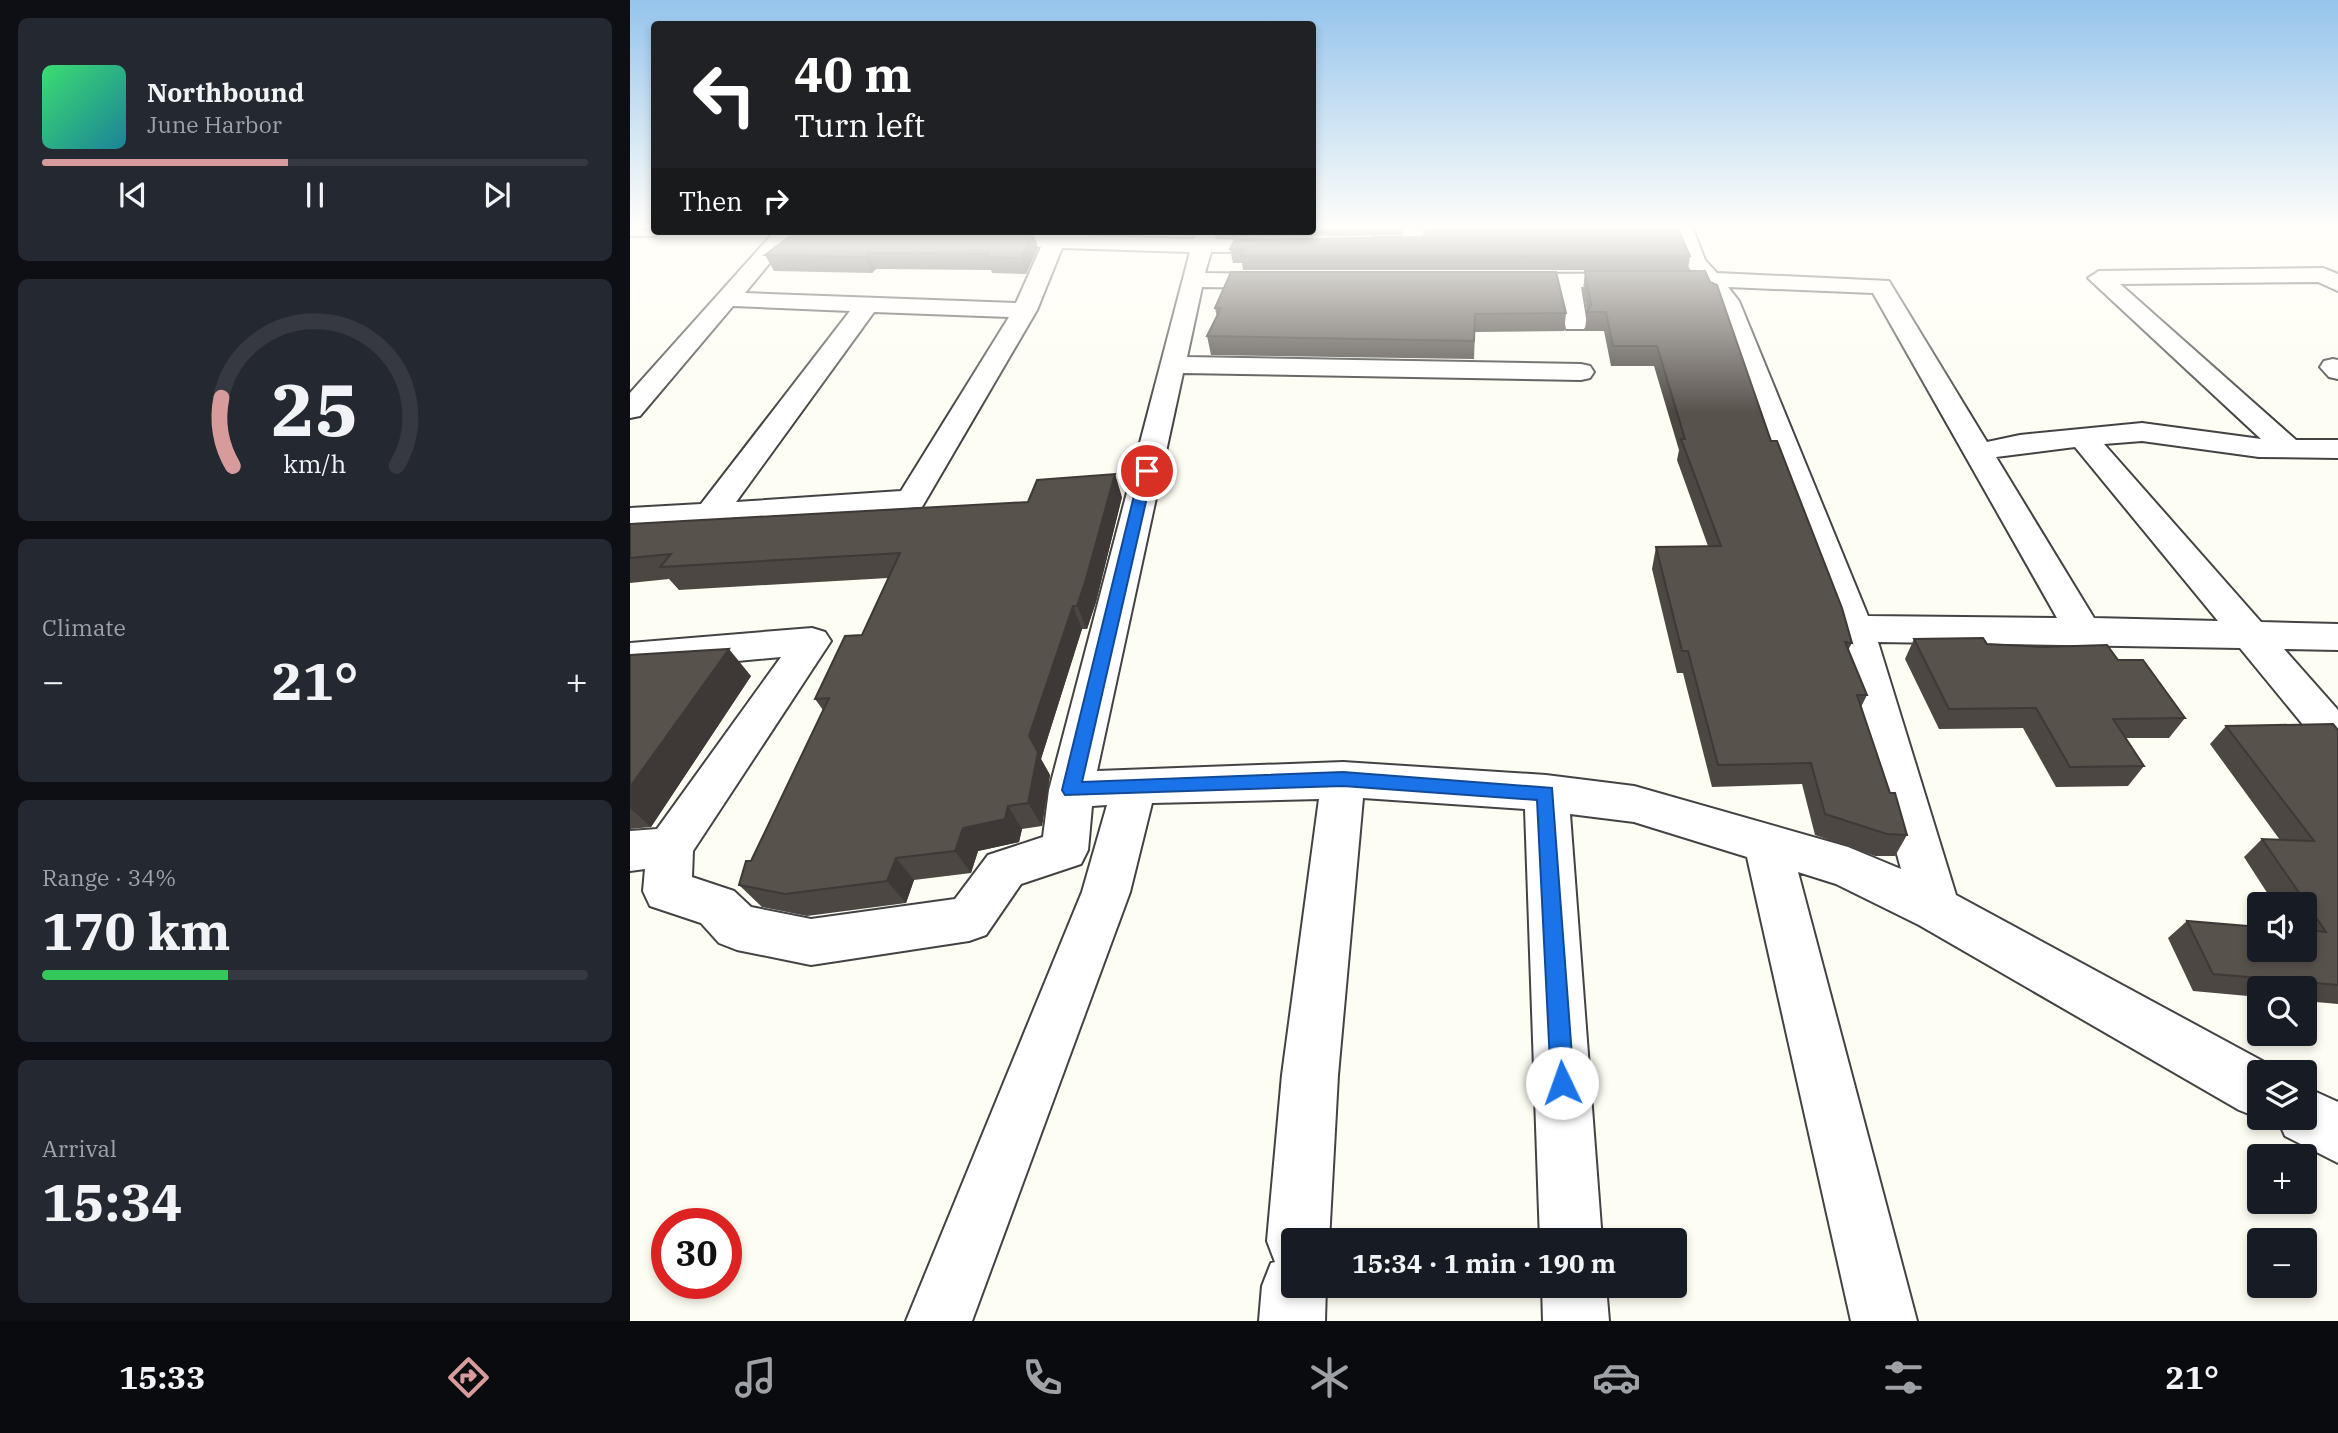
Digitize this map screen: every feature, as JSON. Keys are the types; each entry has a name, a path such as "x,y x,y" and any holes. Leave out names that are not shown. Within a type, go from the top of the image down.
{"street":[{"path":"630,410 734,291"},
{"path":"630,518 911,500 1025,310 1034,291"},
{"path":"630,657 812,641 650,849 667,891 717,906 737,926 811,942 969,919 1005,869 1065,850 1072,790 1190,291"},
{"path":"1570,291 1575,324"},
{"path":"1719,291 1727,301 1855,629 1936,909"},
{"path":"1884,291 2083,631"},
{"path":"2113,291 2289,449"},
{"path":"727,299 1025,310"},
{"path":"710,513 867,304"},
{"path":"1172,365 1581,372"},
{"path":"1979,452 2142,432 2259,448 2338,449"},
{"path":"2084,438 2338,738"},
{"path":"1855,629 2338,637"},
{"path":"1072,790 1343,779 1546,793 1634,804 1848,867 1936,909 2247,1083"},
{"path":"1299,1228 1310,1075 1343,779"},
{"path":"939,1321 1106,892 1134,786"},
{"path":"1546,793 1570,1228"},
{"path":"1767,844 1884,1321"},
{"path":"2317,1123 2338,1134"},
{"path":"1292,1321 1293,1298"},
{"path":"1575,1298 1576,1321"}],"building":[{"path":"1223,291 1561,291 1566,313 1475,314 1474,341 1207,336 1221,308 1215,308"},
{"path":"1588,291 1719,291 1771,441 1777,441 1842,608 1852,643 1845,642 1867,695 1857,695 1890,793 1895,793 1907,835 1887,834 1825,814 1811,763 1718,765 1688,651 1682,651 1656,547 1721,546 1681,439 1685,439 1657,346 1613,346 1606,312 1587,312 1591,305"},
{"path":"1115,474 1086,579 1077,606 1073,606 1029,736 1038,752 1028,803 1008,806 1005,819 963,828 955,851 896,858 887,881 785,894 739,885 746,861 751,861 829,698 815,699 845,636 862,635 900,553 660,567 671,554 630,558 630,524 1028,502 1037,480"},
{"path":"1983,638 1987,644 2043,647 2107,645 2118,660 2143,660 2185,718 2113,719 2144,766 2070,767 2036,708 1949,709 1914,639"},
{"path":"729,649 630,787 630,655"},
{"path":"2333,724 2338,730 2338,985 2317,983 2317,976 2247,977 2213,974 2187,921 2247,926 2247,962 2317,962 2317,931 2326,932 2317,919 2317,892 2298,892 2262,839 2314,841 2226,726"}],"route":[{"path":"1147,471 1072,790 1343,779 1546,793 1562,1083"}]}
